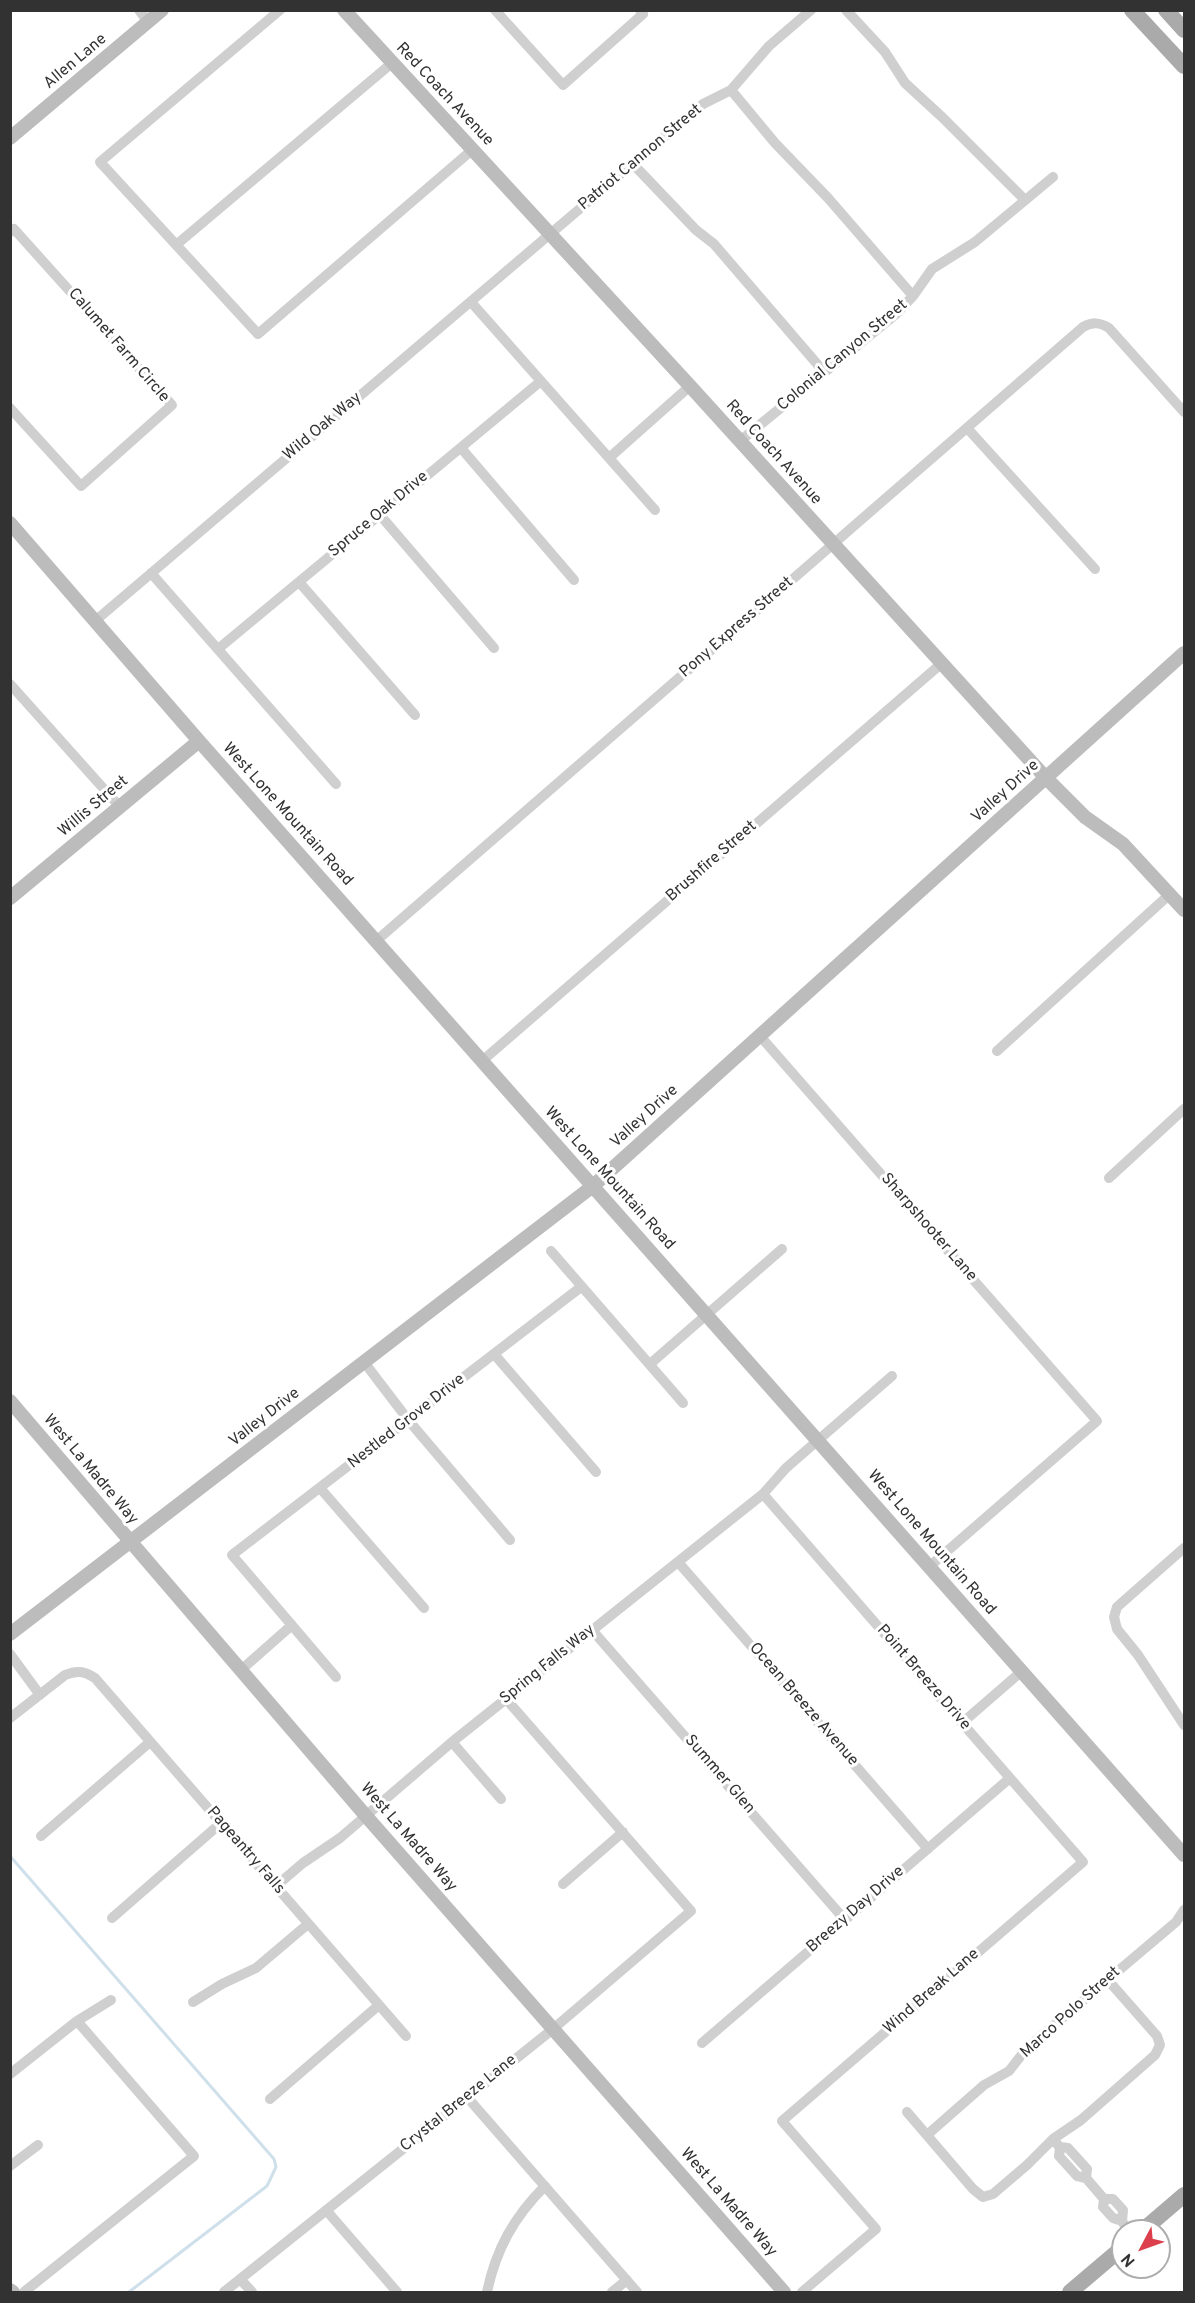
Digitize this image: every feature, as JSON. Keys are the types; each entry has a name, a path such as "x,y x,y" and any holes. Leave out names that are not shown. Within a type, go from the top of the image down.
{"main road":[{"path":"1132,10 1185,66"},
{"path":"1166,10 1185,30"},
{"path":"1156,2219 1185,2195"},
{"path":"1070,2292 1111,2257"}],"street":[{"path":"139,10 148,22"},
{"name":"Allen Lane","path":"10,138 162,10"},
{"path":"280,10 100,162 258,334 472,150"},
{"name":"Red Coach Avenue","path":"344,10 1046,778 1085,817 1123,844 1185,910"},
{"path":"495,10 563,85 641,12"},
{"name":"Patriot Cannon Street","path":"550,234 703,105 730,90 769,46 811,10"},
{"path":"846,10 885,51 905,83 1025,200"},
{"path":"176,245 392,63"},
{"path":"730,90 913,296"},
{"path":"633,164 696,230 714,244 824,372"},
{"name":"Colonial Canyon Street","path":"740,441 896,314 913,296 932,269 975,242 1053,177"},
{"name":"Calumet Farm Circle","path":"10,232 14,229 172,405 81,486 10,408"},
{"name":"Wild Oak Way","path":"95,621 550,234"},
{"path":"471,302 655,510"},
{"name":"Pony Express Street","path":"376,941 1083,327 1091,323 1100,323 1109,328 1185,412"},
{"name":"Spruce Oak Drive","path":"218,649 541,381"},
{"path":"609,458 690,386"},
{"path":"967,428 1095,569"},
{"path":"460,448 574,580"},
{"path":"380,515 494,648"},
{"name":"West Lone Mountain Road","path":"10,523 199,741 1185,1855"},
{"path":"151,573 336,784"},
{"path":"299,582 416,715"},
{"name":"Valley Drive","path":"10,1634 593,1186 1184,655"},
{"name":"Brushfire Street","path":"482,1061 942,663"},
{"path":"10,684 120,807"},
{"name":"Willis Street","path":"10,898 199,741"},
{"path":"997,1051 1170,894"},
{"name":"Sharpshooter Lane","path":"759,1036 1096,1421 930,1566"},
{"path":"1109,1178 1185,1109"},
{"path":"650,1364 782,1249"},
{"path":"551,1251 683,1403"},
{"name":"Nestled Grove Drive","path":"292,1625 232,1556 581,1287"},
{"path":"494,1354 596,1472"},
{"path":"364,1362 409,1421 510,1540"},
{"name":"Spring Falls Way","path":"276,1887 303,1863 340,1838 452,1742 763,1494 786,1468 892,1376"},
{"name":"West La Madre Way","path":"10,1401 366,1816 784,2292"},
{"path":"320,1488 424,1608"},
{"name":"Point Breeze Drive","path":"763,1494 1083,1863"},
{"path":"1185,1548 1117,1608 1114,1617 1117,1629 1138,1655 1185,1725"},
{"name":"Ocean Breeze Avenue","path":"678,1562 928,1849"},
{"path":"241,1670 292,1625 336,1677"},
{"name":"Summer Glen","path":"592,1630 845,1920"},
{"path":"10,1654 40,1695 10,1718"},
{"name":"Pageantry Falls","path":"40,1695 66,1676 80,1671 95,1678 406,2036"},
{"path":"962,1723 1022,1671"},
{"path":"506,1699 623,1832 563,1884"},
{"path":"41,1836 150,1742"},
{"path":"452,1742 501,1799"},
{"name":"Breezy Day Drive","path":"702,2043 1010,1778"},
{"path":"112,1918 221,1823"},
{"name":"Crystal Breeze Lane","path":"224,2292 553,2029 690,1911 623,1832"},
{"name":"Wind Break Lane","path":"802,2292 876,2229 782,2121 1083,1863"},
{"name":"Marco Polo Street","path":"927,2135 984,2085 1009,2071 1027,2048 1176,1922 1185,1910"},
{"path":"193,2002 222,1984 256,1968 308,1924"},
{"path":"907,2112 973,2189 983,2196 993,2194 1027,2164 1056,2143 1155,2055 1160,2045 1157,2036 1107,1979"},
{"path":"10,2074 77,2021 111,2000"},
{"path":"270,2100 379,2005"},
{"path":"24,2292 194,2156 77,2021"},
{"path":"467,2097 638,2292"},
{"path":"1056,2143 1059,2156 1077,2176 1086,2178 1104,2199 1113,2199 1123,2210 1124,2219"},
{"path":"10,2166 38,2145"},
{"path":"487,2292 492,2269 508,2232 526,2205 545,2186"},
{"path":"326,2210 397,2292"},
{"path":"240,2279 252,2292"},
{"path":"612,2292 627,2280"}],"waterway":[{"path":"10,1856 274,2159 276,2167 267,2186 129,2292"}]}
